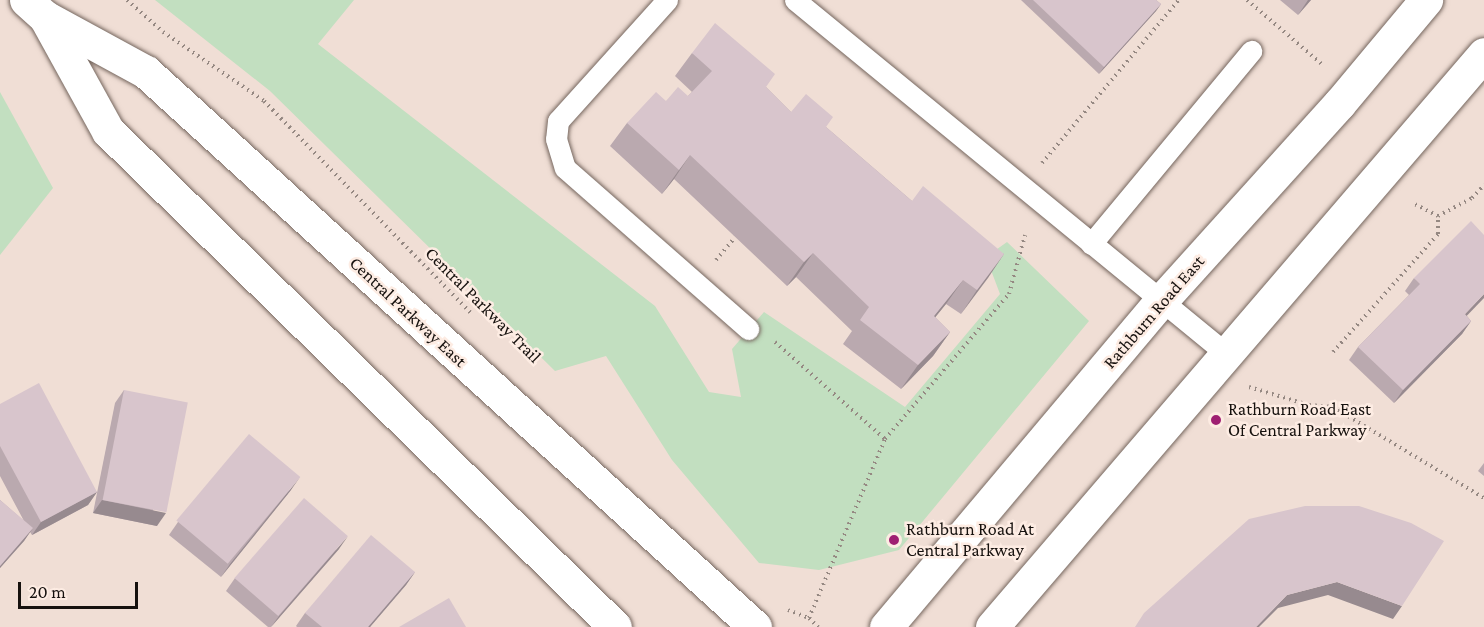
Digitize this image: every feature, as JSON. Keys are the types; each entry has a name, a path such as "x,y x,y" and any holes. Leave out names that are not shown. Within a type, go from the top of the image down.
{"street":[{"name":"Rathburn Road East","path":"886,627 1160,302 1340,104 1426,0"},
{"name":"Central Parkway East","path":"36,9 146,72 767,616"},
{"name":"Central Parkway East","path":"36,9 108,131 615,627"},
{"path":"992,627 1228,356 1484,54"}],"lane":[{"path":"667,0 558,121 556,139 565,168 748,329"},
{"path":"795,0 1228,356"},
{"path":"1091,244 1251,51"}],"path":[{"name":"Central Parkway Trail","path":"127,0 163,33 264,101 475,318"},
{"path":"1022,187 1179,0"},
{"path":"1247,0 1335,76 1340,104"},
{"path":"1438,216 1472,198 1484,185"},
{"path":"1412,203 1438,216"},
{"path":"1333,351 1438,234 1438,216"},
{"path":"808,618 885,439 1009,294 1025,235"},
{"path":"748,329 778,344 885,439"},
{"path":"1250,387 1309,405 1333,407 1484,498"},
{"path":"767,616 808,618 819,627"}],"green space":[{"path":"155,0 354,0 318,44 655,306 709,392 741,397 732,349 764,312 905,407 1000,294 986,257 1007,242 1089,321 899,550 819,570 759,563 672,460 606,356 555,371 270,91"},
{"path":"0,92 53,188 0,255"}],"building":[{"path":"1033,0 1156,0 1161,4 1104,67"},
{"path":"715,23 775,74 766,87 791,112 806,94 833,117 826,127 912,201 923,186 1004,254 977,290 963,280 934,316 950,332 918,365 860,320 869,307 813,253 804,262 690,155 679,170 627,123 656,92 666,101 678,87 688,96 712,71 692,53"},
{"path":"1471,221 1484,235 1484,294 1465,314 1471,321 1403,390 1358,347 1420,284 1414,278"},
{"path":"39,383 97,492 41,522 0,446 0,404"},
{"path":"124,390 188,402 166,512 103,500"},
{"path":"249,434 300,477 228,564 176,521"},
{"path":"304,498 348,536 278,616 234,578"},
{"path":"0,500 33,528 0,566"},
{"path":"1305,506 1359,506 1411,523 1444,541 1402,606 1337,582 1287,595 1256,627 1135,627 1144,613 1249,519"},
{"path":"371,535 415,572 368,627 322,627 305,613"},
{"path":"449,598 466,627 399,627"}],"place":[{"name":"Rathburn Road East Of Central Parkway","path":"1216,420"},
{"name":"Rathburn Road At Central Parkway","path":"894,540"}]}
